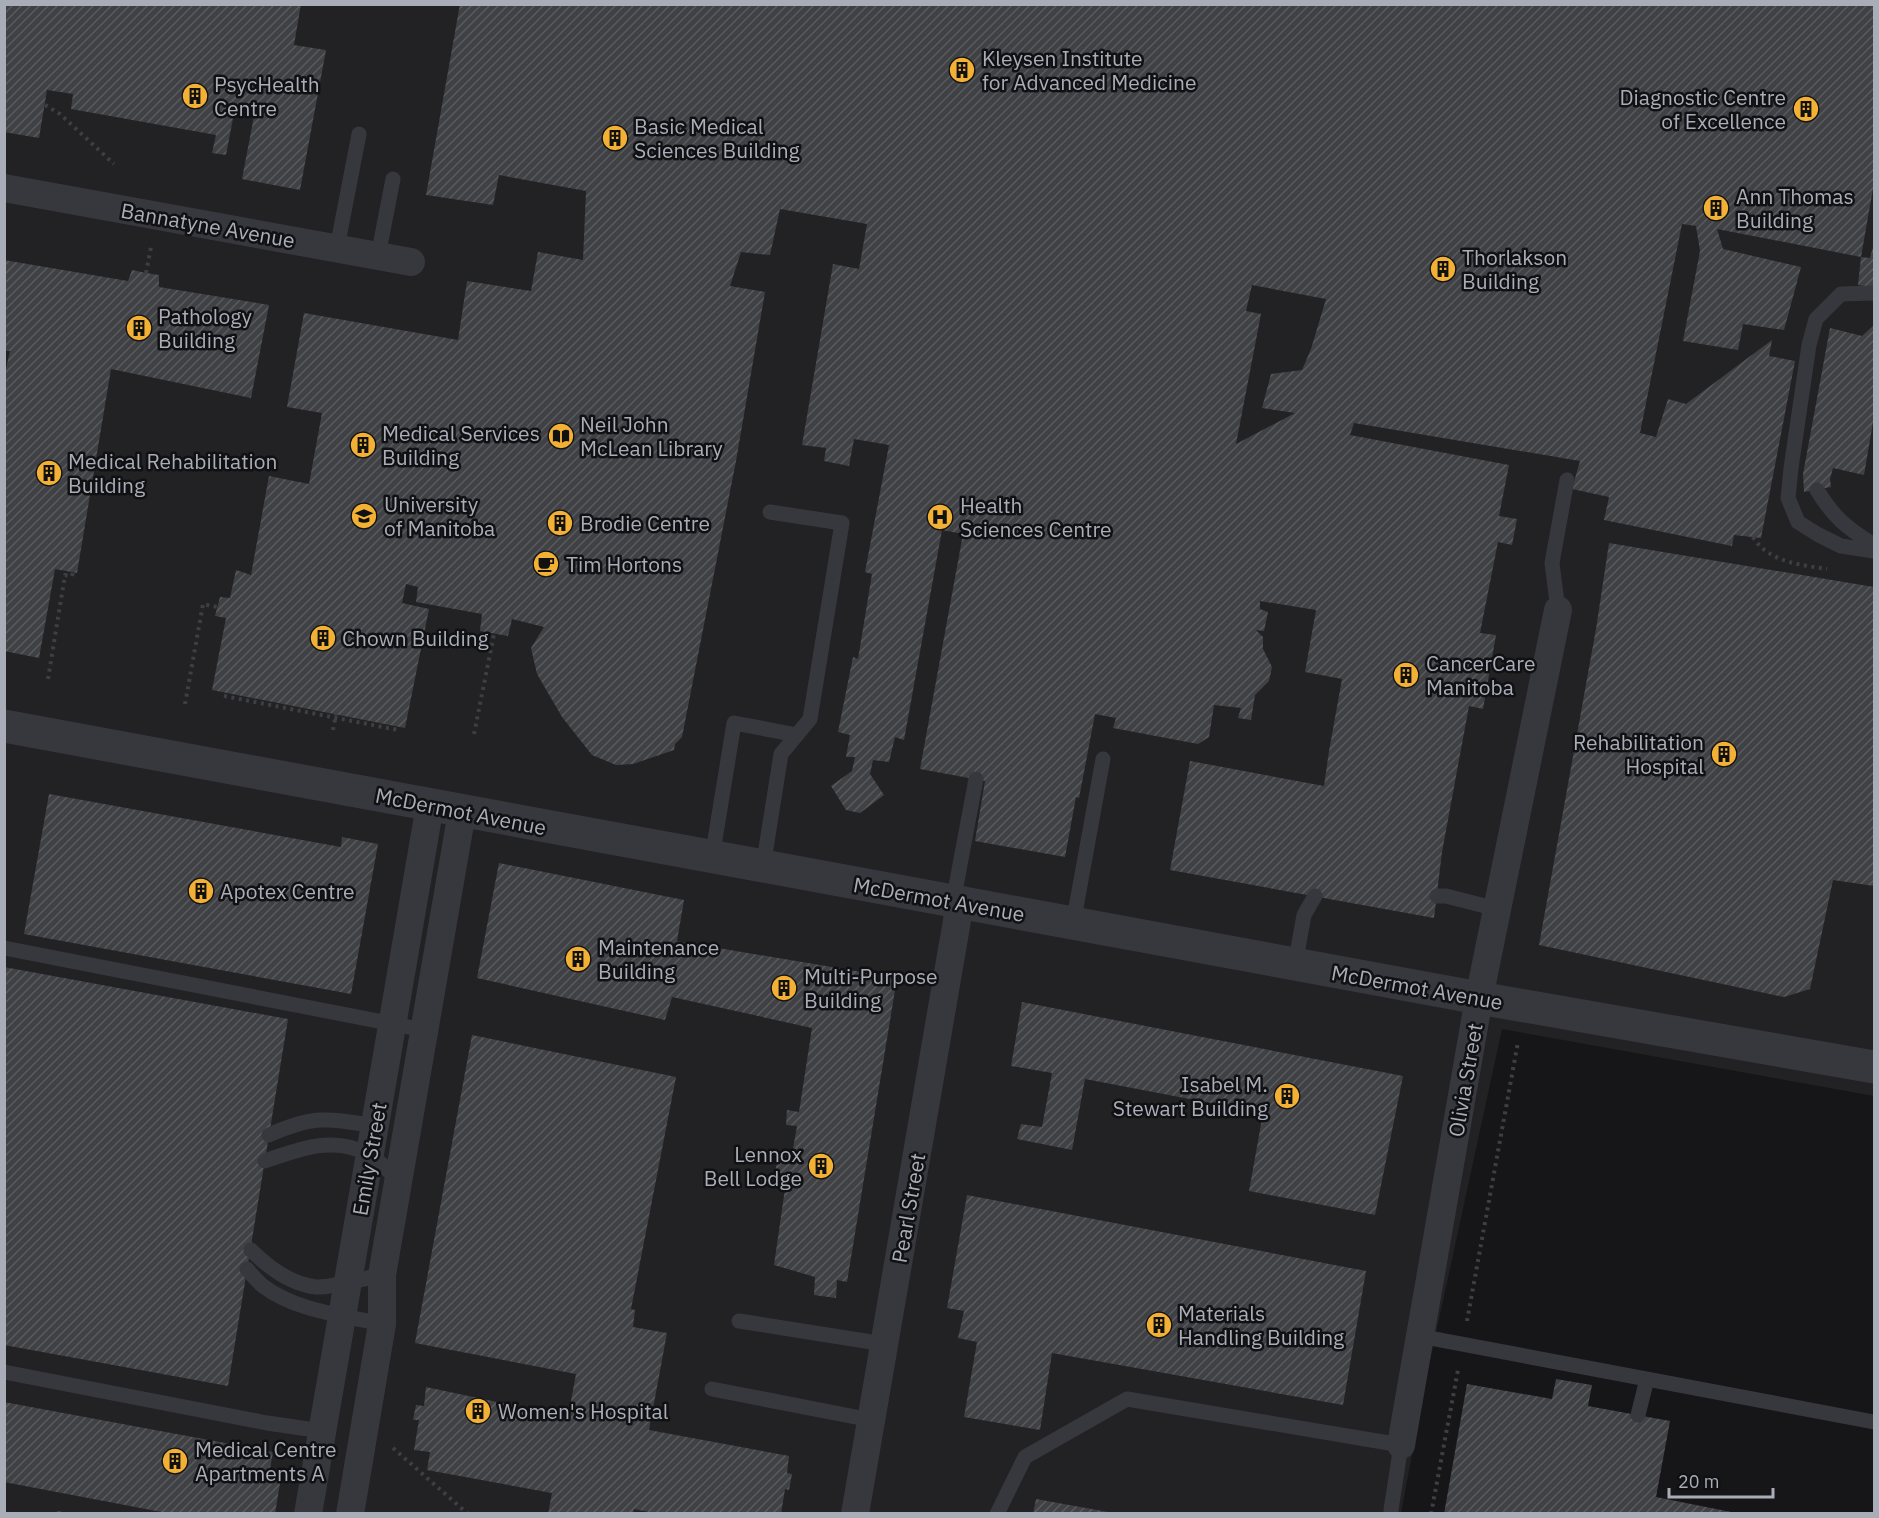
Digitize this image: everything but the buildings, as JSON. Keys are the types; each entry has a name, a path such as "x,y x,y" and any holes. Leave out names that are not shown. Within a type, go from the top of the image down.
{"street":[{"name":"Bannatyne Avenue","path":"4,188 411,262"},
{"name":"Olivia Street","path":"1401,1445 1479,998 1558,610"},
{"name":"McDermot Avenue","path":"4,726 957,903 1875,1067"},
{"name":"Emily Street","path":"308,1514 430,806"},
{"name":"Emily Street","path":"350,1514 382,1324 382,1275 462,812"},
{"name":"Pearl Street","path":"855,1514 957,903"}],"lane":[{"path":"337,248 359,134"},
{"path":"378,256 393,179"},
{"path":"1875,292 1841,294 1816,319 1809,345 1788,498 1798,522 1817,534 1841,546 1875,551"},
{"path":"1558,610 1552,562 1567,480"},
{"path":"1817,490 1829,510 1845,525 1875,545"},
{"path":"763,867 781,754 810,719 842,523 770,512"},
{"path":"712,858 735,723 797,735"},
{"path":"1073,924 1103,759"},
{"path":"957,903 976,779"},
{"path":"1295,964 1304,915 1315,896"},
{"path":"1437,896 1446,896 1497,909"},
{"path":"4,948 424,1030"},
{"path":"269,1135 295,1124 321,1119 339,1119 374,1126"},
{"path":"265,1161 318,1145 341,1146 370,1155 398,1180"},
{"path":"251,1250 267,1266 301,1284 318,1287 382,1275"},
{"path":"247,1269 263,1286 279,1295 315,1309 382,1324"},
{"path":"739,1321 884,1344"},
{"path":"1419,1336 1875,1422"},
{"path":"4,1372 267,1423 322,1431"},
{"path":"1638,1415 1647,1379"},
{"path":"712,1389 871,1420"},
{"path":"997,1514 1025,1457 1127,1399 1401,1445 1391,1510"}],"path":[{"path":"45,105 60,114 114,164"},
{"path":"146,273 152,241"},
{"path":"1753,537 1756,543 1789,563 1832,569"},
{"path":"48,679 65,575 72,576 73,572"},
{"path":"185,704 203,604 217,607"},
{"path":"474,734 494,634"},
{"path":"224,696 336,716 398,730"},
{"path":"333,730 336,716"},
{"path":"1431,1514 1518,1042"},
{"path":"390,1446 468,1514"}],"shaded area":[{"name":"Health Sciences Centre","path":"5,5 1874,5 1874,1096 1502,1029 1428,1370 1401,1513 5,1514"}],"place":[{"name":"Kleysen Institute for Advanced Medicine","path":"962,70"},
{"name":"PsycHealth Centre","path":"195,96"},
{"name":"Diagnostic Centre of Excellence","path":"1806,109"},
{"name":"Basic Medical Sciences Building","path":"615,138"},
{"name":"Ann Thomas Building","path":"1716,208"},
{"name":"Thorlakson Building","path":"1443,269"},
{"name":"Pathology Building","path":"139,328"},
{"name":"Neil John McLean Library","path":"561,436"},
{"name":"Medical Services Building","path":"363,445"},
{"name":"Medical Rehabilitation Building","path":"49,473"},
{"name":"University of Manitoba","path":"364,516"},
{"name":"Health Sciences Centre","path":"940,517"},
{"name":"Brodie Centre","path":"560,523"},
{"name":"Tim Hortons","path":"546,564"},
{"name":"Chown Building","path":"323,638"},
{"name":"CancerCare Manitoba","path":"1406,675"},
{"name":"Rehabilitation Hospital","path":"1724,754"},
{"name":"Apotex Centre","path":"201,891"},
{"name":"Maintenance Building","path":"578,959"},
{"name":"Multi-Purpose Building","path":"784,988"},
{"name":"Isabel M. Stewart Building","path":"1287,1096"},
{"name":"Lennox Bell Lodge","path":"821,1166"},
{"name":"Materials Handling Building","path":"1159,1325"},
{"name":"Women's Hospital","path":"478,1411"},
{"name":"Medical Centre Apartments A","path":"175,1461"}]}
